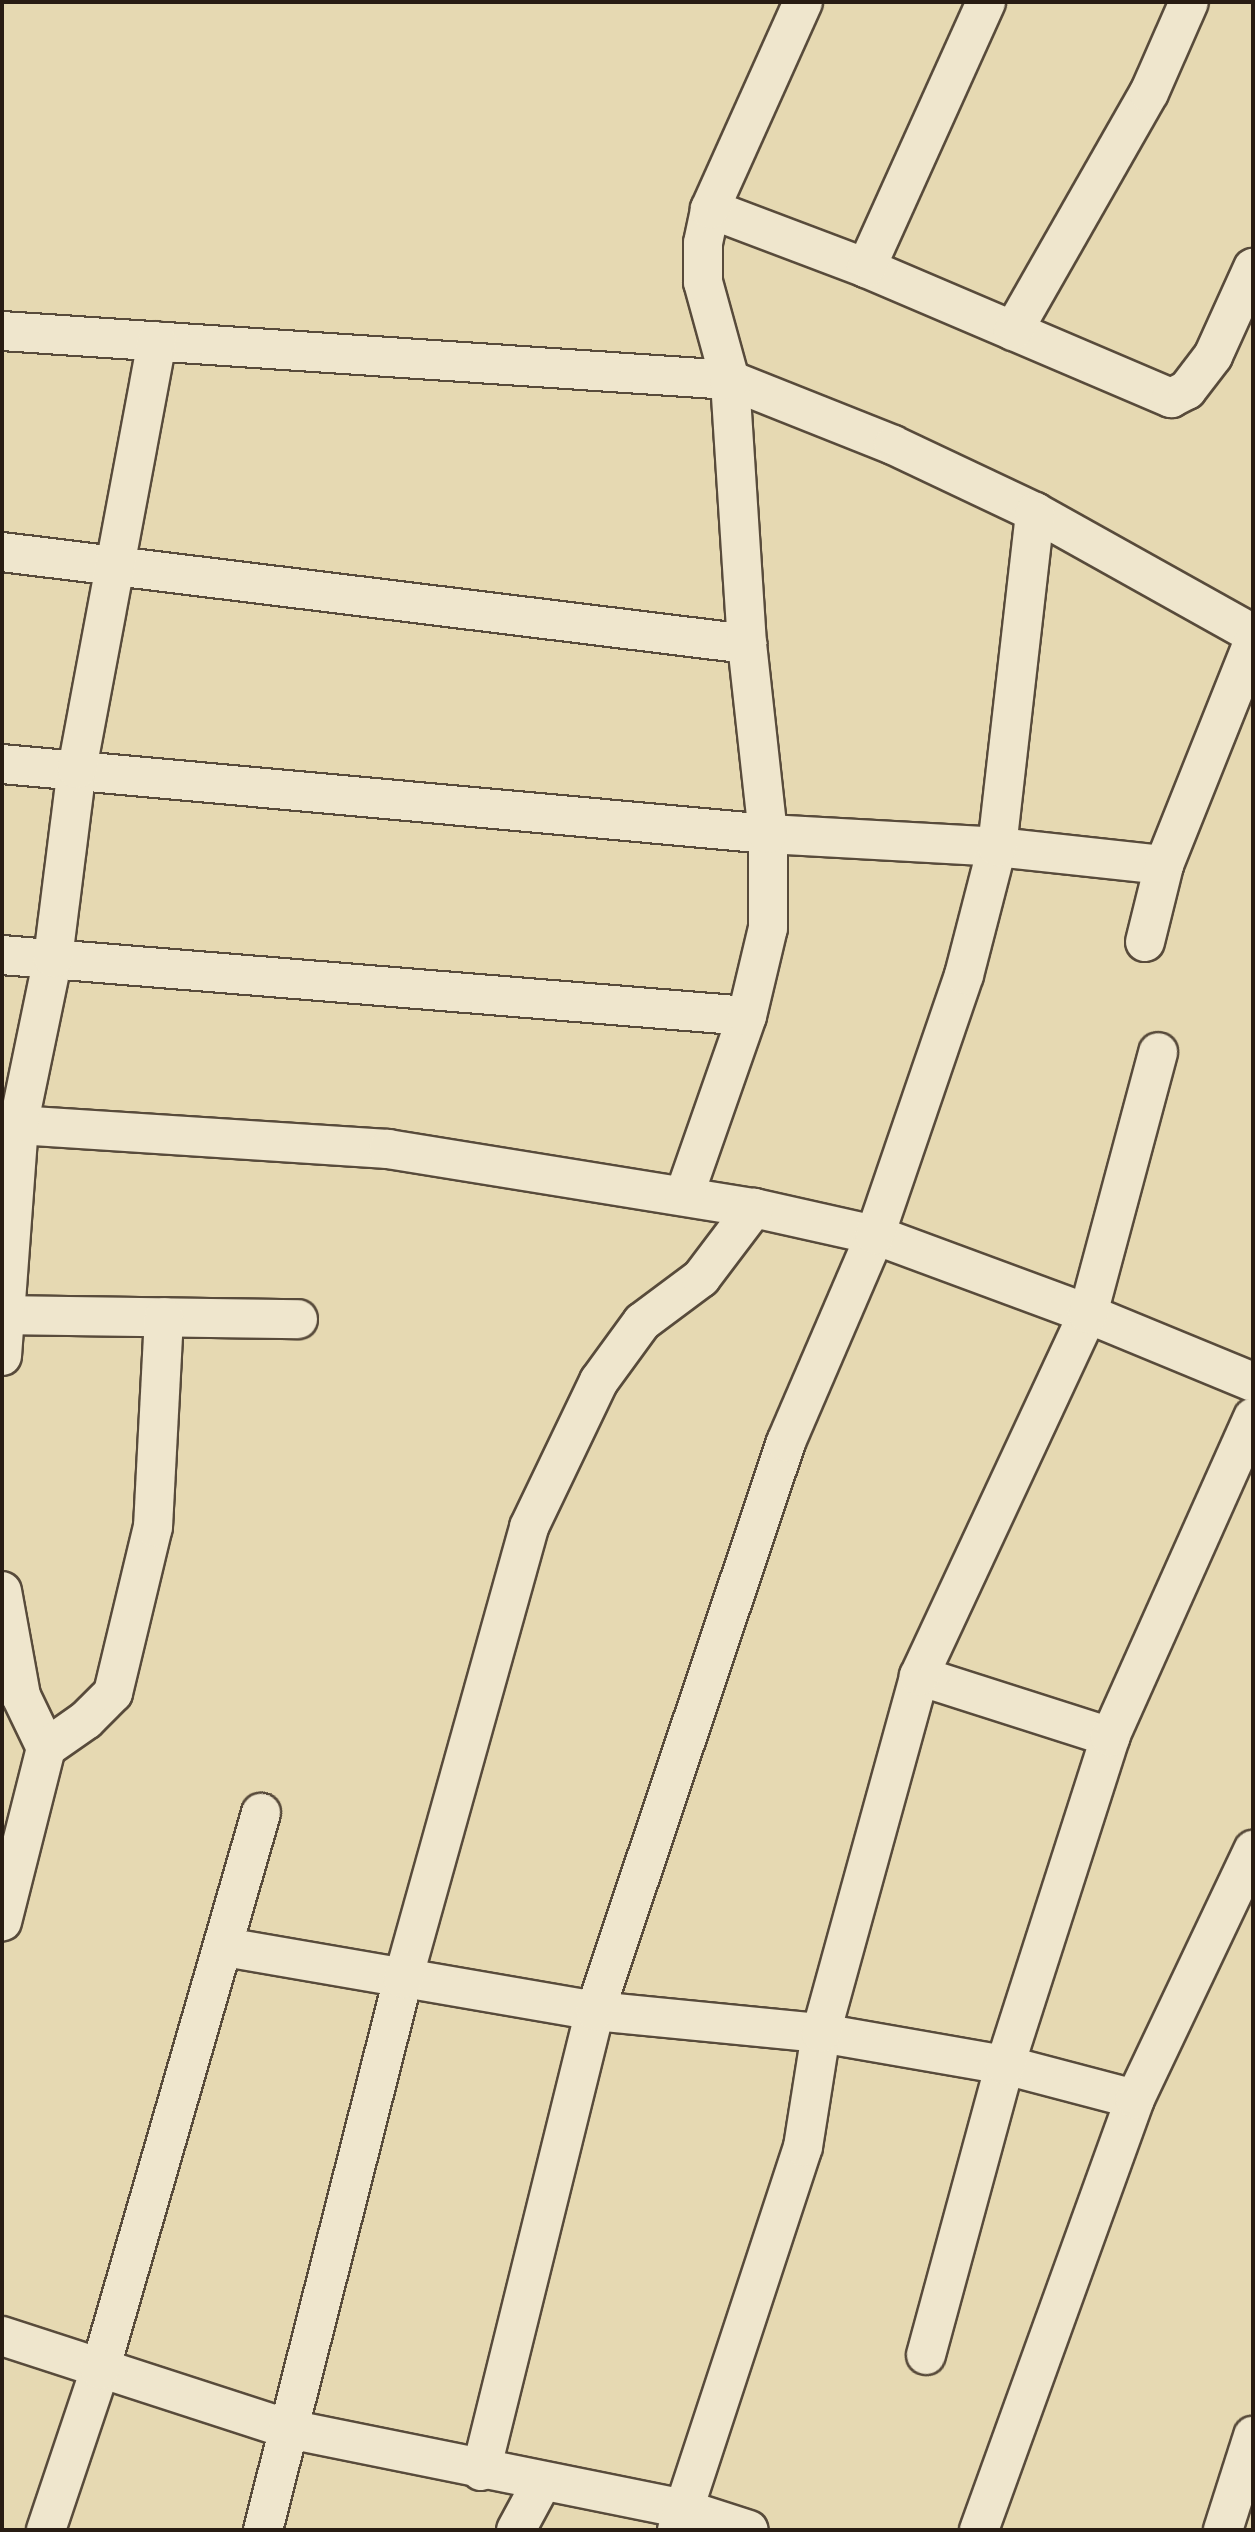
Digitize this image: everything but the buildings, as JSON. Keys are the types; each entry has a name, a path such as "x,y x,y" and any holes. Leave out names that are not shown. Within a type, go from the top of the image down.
{"street":[{"path":"684,1196 747,1016 768,928 768,834 747,644 730,380 703,282 703,243 710,209 803,2"},
{"path":"866,268 986,2"},
{"path":"1013,331 1149,93 1189,2"},
{"path":"710,209 866,268 1171,398 1187,390 1213,356 1253,268"},
{"path":"2,331 730,380 893,446 1035,512 1253,634"},
{"path":"2,1356 10,1123 53,958 77,769 157,341"},
{"path":"481,2471 595,2011 786,1442 874,1235 964,975 997,847 1035,512"},
{"path":"2,552 114,568 747,644"},
{"path":"1145,942 1164,865 1253,642"},
{"path":"2,764 768,834 997,847 1164,865"},
{"path":"2,955 747,1016"},
{"path":"679,2519 763,2280 803,2147 821,2033 919,1676 1088,1314 1158,1052"},
{"path":"10,1123 388,1149 754,1208 874,1235 1088,1314 1253,1382"},
{"path":"263,2530 403,1979 529,1527 599,1381 642,1322 701,1278 754,1208"},
{"path":"4,1315 298,1318"},
{"path":"4,1907 46,1748 86,1720 113,1693 153,1527 164,1317"},
{"path":"926,2355 1004,2064 1110,1737 1253,1417"},
{"path":"2,1591 21,1696 46,1748"},
{"path":"919,1676 1110,1737"},
{"path":"46,2530 100,2370 225,1947 261,1813"},
{"path":"979,2530 1135,2099 1253,1850"},
{"path":"225,1947 595,2011 821,2033 1004,2064 1135,2099"},
{"path":"2,2336 288,2429 542,2482 679,2519 749,2530"},
{"path":"1223,2530 1253,2436"},
{"path":"516,2530 542,2482"}]}
